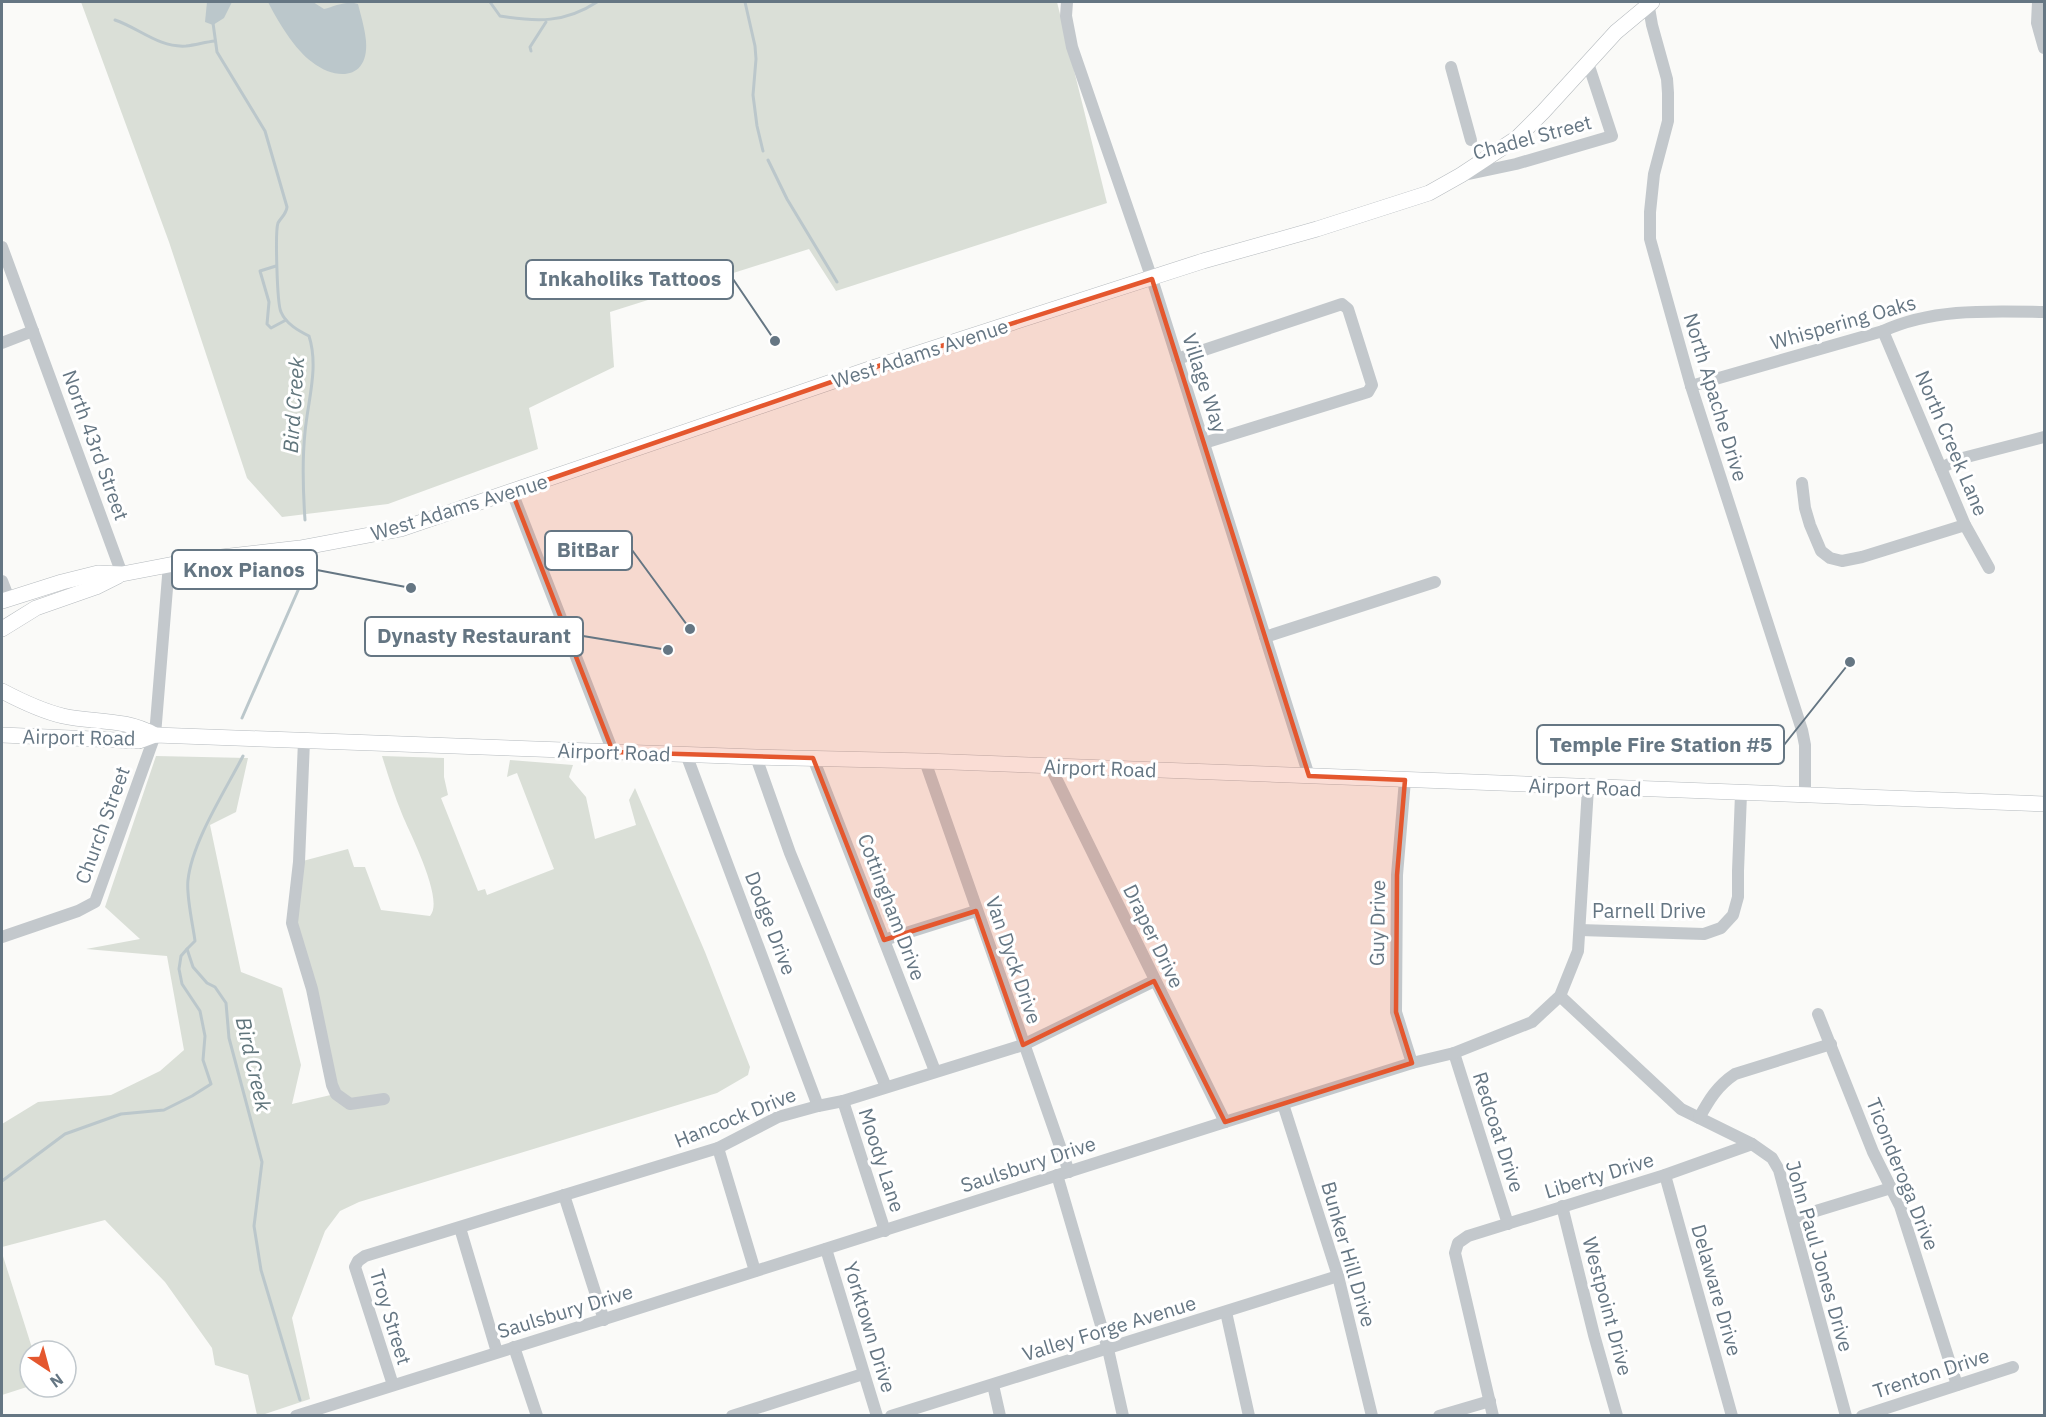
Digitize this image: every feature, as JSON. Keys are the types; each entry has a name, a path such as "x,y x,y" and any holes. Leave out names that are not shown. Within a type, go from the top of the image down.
{"main road":[{"name":"West Adams Avenue","path":"5,600 98,573 122,574 169,564 316,546 391,531 512,492 868,369 1203,261 1317,229 1429,192 1461,175 1517,138 1616,32 1650,2"},
{"name":"West Adams Avenue","path":"2,629 36,608 96,587 122,574"},
{"name":"Airport Road","path":"2,691 62,716 127,723 140,726 155,735"},
{"name":"Airport Road","path":"2,735 139,741 155,735 925,761 2044,804"}],"street":[{"name":"Village Way","path":"1067,2 1066,16 1072,47 1152,279 1309,776"},
{"name":"North Apache Drive","path":"1650,2 1652,25 1667,79 1668,112 1668,121 1654,174 1650,239 1691,386 1802,730 1805,745 1805,796"},
{"path":"2038,2 2037,23 2044,48"},
{"name":"Chadel Street","path":"1461,175 1516,164 1612,136 1588,63"},
{"path":"1451,67 1471,140"},
{"name":"North 43rd Street","path":"2,247 122,574"},
{"path":"1177,359 1342,304 1348,309 1372,385 1368,392 1204,444"},
{"name":"Whispering Oaks","path":"1691,386 1883,331 1904,321 1976,310 2044,312"},
{"path":"2,344 33,331"},
{"name":"North Creek Lane","path":"1883,331 1965,525 1989,568"},
{"path":"1941,468 1959,459 2044,437"},
{"path":"1802,483 1810,525 1821,551 1830,558 1842,561 1862,557 1965,525"},
{"path":"512,492 613,752"},
{"path":"155,735 169,564"},
{"path":"2,581 5,600"},
{"path":"1265,637 1435,582"},
{"name":"Church Street","path":"2,937 78,911 95,902 155,735"},
{"path":"304,741 298,862 292,923 312,989 336,1094 350,1104 384,1099"},
{"name":"Dodge Drive","path":"686,754 818,1106"},
{"path":"756,757 790,853 886,1087"},
{"name":"Cottingham Drive","path":"813,758 935,1071"},
{"name":"Van Dyck Drive","path":"925,761 1023,1045 1063,1174 1108,1348 1123,1416"},
{"name":"Draper Drive","path":"1050,766 1225,1122"},
{"name":"Guy Drive","path":"1405,780 1397,875 1396,1012 1412,1063"},
{"name":"Saulsbury Drive","path":"296,1416 1412,1063 1454,1053 1532,1022 1560,996 1578,951 1588,788"},
{"name":"Parnell Drive","path":"1580,930 1704,934 1721,928 1733,915 1738,897 1741,794"},
{"path":"884,940 976,910"},
{"name":"Hancock Drive","path":"358,1261 365,1256 718,1148 778,1117 843,1101 1023,1045 1154,981"},
{"name":"John Paul Jones Drive","path":"1560,996 1681,1109 1752,1144 1772,1158 1779,1170 1793,1218 1846,1416"},
{"name":"Ticonderoga Drive","path":"1818,1014 1873,1152 1900,1206 1957,1384"},
{"path":"1699,1118 1712,1095 1723,1082 1735,1074 1831,1044"},
{"name":"Redcoat Drive","path":"1454,1053 1508,1224"},
{"name":"Moody Lane","path":"843,1101 885,1231"},
{"name":"Bunker Hill Drive","path":"1283,1104 1338,1276 1372,1416"},
{"name":"Liberty Drive","path":"1490,1401 1455,1253 1458,1243 1468,1236 1665,1175 1752,1144"},
{"path":"718,1148 755,1271"},
{"name":"Delaware Drive","path":"1665,1175 1732,1416"},
{"path":"1793,1218 1891,1188"},
{"path":"564,1195 604,1320"},
{"name":"Westpoint Drive","path":"1562,1206 1617,1416"},
{"path":"460,1228 497,1352"},
{"name":"Yorktown Drive","path":"826,1250 877,1416"},
{"name":"Troy Street","path":"358,1261 355,1267 393,1385"},
{"name":"Valley Forge Avenue","path":"891,1416 1338,1276"},
{"path":"1226,1312 1249,1416"},
{"path":"514,1347 537,1416"},
{"name":"Trenton Drive","path":"1862,1416 2013,1367"},
{"path":"732,1416 863,1374"},
{"path":"993,1385 1000,1416"},
{"path":"1439,1416 1490,1401 1492,1416"}],"highlighted area":[{"path":"1152,279 1309,776 1405,780 1397,875 1396,1012 1412,1063 1225,1122 1154,981 1023,1045 976,911 884,940 813,758 613,752 512,492 869,369"}],"shaded area":[{"path":"81,2 1057,2 1107,203 836,291 809,249 610,312 614,367 529,408 538,449 388,504 282,517 247,478 169,242"},
{"path":"207,2 232,2 224,18 213,25 205,22"},
{"path":"268,2 313,2 324,9 345,3 358,4 366,41 366,54 362,63 357,70 349,73 340,74 321,68 306,57 293,42"},
{"path":"156,756 248,758 236,812 210,825 241,972 282,988 301,1065 292,1104 335,1094 292,923 299,862 348,849 354,867 365,867 381,910 430,916 433,908 430,881 396,800 382,756 444,758 444,777 448,795 441,798 478,891 485,889 487,895 554,869 517,773 507,777 510,760 573,765 569,777 586,797 595,839 636,825 629,800 635,788 705,952 750,1067 748,1075 717,1093 359,1202 340,1211 325,1231 292,1318 310,1399 257,1415 248,1375 215,1365 212,1348 165,1282 105,1220 2,1247 2,1124 38,1102 111,1095 160,1071 184,1050 167,956 86,949 140,939 105,907"},
{"path":"2,1253 29,1339 18,1339 18,1390 2,1395"}],"waterway":[{"path":"490,2 500,16 539,20 574,14 597,2"},
{"path":"745,2 755,46 753,95 763,151"},
{"path":"115,20 158,41 176,46 215,41"},
{"path":"531,51 530,47 546,22"},
{"name":"Bird Creek","path":"213,23 217,52 265,131 287,207 277,229 277,268 281,312 289,324 309,336 313,360 303,454 305,520"},
{"path":"768,160 787,199 837,282"},
{"path":"276,266 260,271 269,302 267,324 271,328 286,320"},
{"name":"Bird Creek","path":"242,718 310,563"},
{"name":"Bird Creek","path":"243,756 202,833 191,865 188,894 195,941 187,949 193,967 207,983 215,987 226,1003 229,1038 262,1162 254,1226 261,1270 300,1400"},
{"path":"2,1181 65,1134 121,1114 164,1110 211,1084 203,1060 205,1036 200,1011 182,984 179,969 181,956 187,949"}],"place":[{"name":"Inkaholiks Tattoos","path":"775,341"},
{"name":"Knox Pianos","path":"411,588"},
{"name":"BitBar","path":"690,629"},
{"name":"Dynasty Restaurant","path":"668,650"},
{"name":"Temple Fire Station #5","path":"1850,662"}]}
